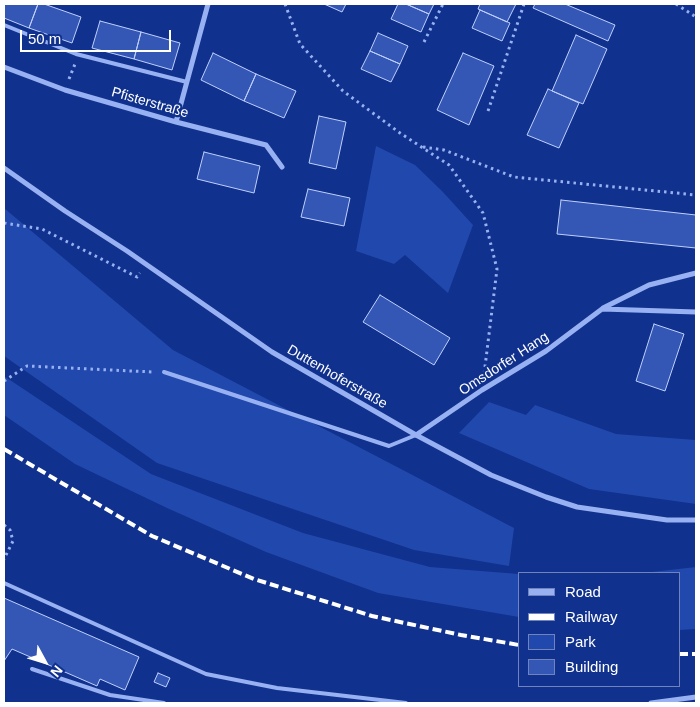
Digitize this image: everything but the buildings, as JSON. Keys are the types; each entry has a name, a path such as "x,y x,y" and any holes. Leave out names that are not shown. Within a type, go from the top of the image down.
{"street":[{"path":"176,122 208,4"},
{"name":"Pfisterstraße","path":"4,67 65,90 176,122 266,145 282,167"},
{"name":"Duttenhoferstraße","path":"4,168 65,211 148,265 272,352 416,435 491,475 546,498 578,506 667,520 696,520"},
{"name":"Omsdorfer Hang","path":"416,435 482,390 546,351 602,309 649,285 696,274"},
{"path":"602,309 696,312"},
{"path":"651,703 696,697"}],"lane":[{"path":"4,25 76,54 187,82"},
{"path":"164,372 389,446 416,435"},
{"path":"4,583 206,674 277,688 406,703"},
{"path":"32,669 110,695 164,703"}],"path":[{"path":"286,4 300,44 343,91 449,165 483,213 497,269 482,390"},
{"path":"424,42 443,4"},
{"path":"488,111 524,4"},
{"path":"676,4 696,17"},
{"path":"65,90 75,64 76,54"},
{"path":"422,147 444,150 514,177 696,195"},
{"path":"4,223 42,228 137,277 148,265"},
{"path":"4,381 27,366 164,372"},
{"path":"4,525 10,530 12,541 4,559"}],"green space":[{"path":"376,146 415,165 473,225 448,293 405,255 394,264 356,251"},
{"path":"4,208 173,350 514,528 509,566 414,550 157,463 4,356"},
{"path":"4,376 151,474 303,533 430,567 518,574 518,617 378,593 266,552 75,464 4,415"},
{"path":"489,402 526,415 535,405 616,434 696,440 696,504 589,489 459,433"},
{"path":"696,567 696,629 680,630 680,572 652,572"}],"railway":[{"path":"4,449 152,536 254,579 372,616 518,645"},
{"path":"680,654 696,654"}]}
